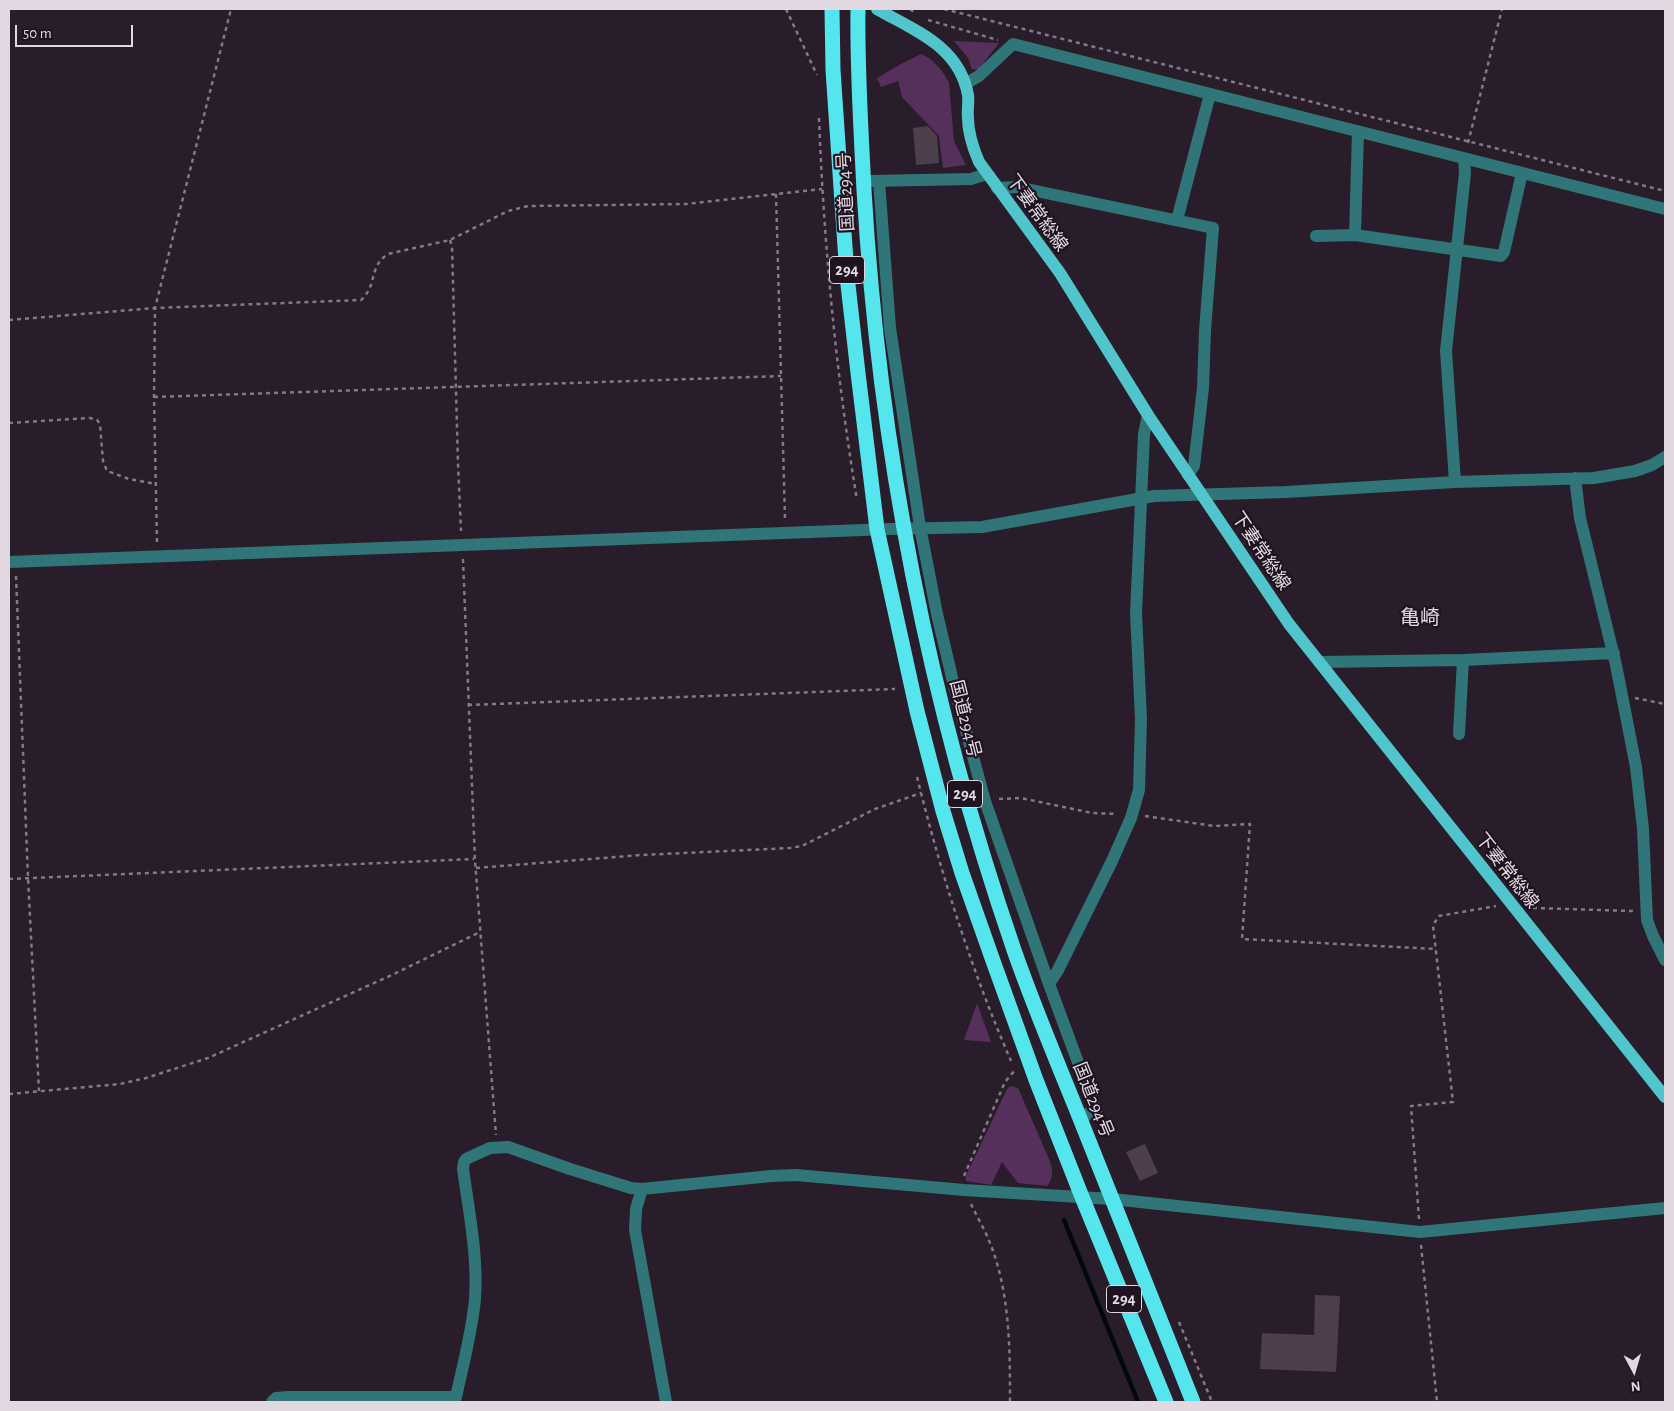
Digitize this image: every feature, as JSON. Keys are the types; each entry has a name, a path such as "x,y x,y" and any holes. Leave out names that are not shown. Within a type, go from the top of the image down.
{"highway":[{"name":"国道294号","path":"832,9 833,70 847,276 877,529 917,711 943,811 962,872 1036,1080 1166,1402"},
{"name":"国道294号","path":"858,9 858,68 871,181 869,273 880,372 903,528 940,700 968,804 1015,951 1193,1402"}],"main road":[{"name":"下妻常総線","path":"877,9 914,29 945,50 958,67 968,97 968,119 972,146 979,162 1060,273 1148,415 1201,495 1290,624 1319,662 1665,1097"}],"street":[{"path":"965,84 979,76 1014,44 1665,209"},
{"path":"1177,220 1210,94"},
{"path":"1355,235 1358,132"},
{"path":"1455,482 1446,351 1465,173 1464,159"},
{"path":"1316,236 1355,235 1501,256 1504,252 1522,173"},
{"path":"987,174 971,179 871,181 890,328 920,528 948,661 985,801 1096,1111 1079,1117"},
{"path":"998,188 1017,187 1213,228 1205,330 1203,388 1194,466 1188,476"},
{"path":"1049,984 1058,970 1112,861 1132,814 1139,790 1141,719 1136,613 1144,434 1148,415"},
{"path":"12,562 786,532 982,527 1154,496 1286,492 1455,482 1594,478 1635,471 1652,465 1665,457"},
{"path":"1575,478 1580,518 1614,653 1636,767 1644,829 1647,920 1665,960"},
{"path":"1319,662 1463,660 1614,653"},
{"path":"1459,734 1463,660"},
{"path":"272,1402 276,1398 288,1397 456,1400 472,1322 476,1270 464,1162 474,1154 497,1146 508,1147 631,1188 642,1189 796,1175 961,1190 1112,1199 1420,1232 1665,1208"},
{"path":"642,1189 636,1209 635,1230 666,1402"}],"path":[{"path":"158,556 154,397 155,308 231,9"},
{"path":"786,9 818,77"},
{"path":"910,9 919,15"},
{"path":"944,9 1665,191"},
{"path":"1464,159 1502,9"},
{"path":"926,19 934,23 1014,44"},
{"path":"9,320 155,308 361,300 371,288 376,266 388,254 450,240 508,211 528,206 686,204 822,189 819,114"},
{"path":"776,194 786,532"},
{"path":"450,240 452,246 458,464 475,859 497,1146"},
{"path":"154,397 781,376"},
{"path":"9,422 90,418 97,420 100,424 103,461 107,471 129,480 156,484"},
{"path":"12,562 40,1092"},
{"path":"468,705 896,689"},
{"path":"1623,697 1640,698 1665,704"},
{"path":"476,868 641,855 802,846 875,809 921,793"},
{"path":"985,801 1021,798 1092,813 1132,814 1214,826 1250,824 1242,939 1436,949"},
{"path":"9,879 475,859"},
{"path":"1437,1402 1420,1232 1411,1106 1453,1102 1434,925 1439,916 1512,905 1647,912"},
{"path":"9,1094 120,1084 146,1078 208,1058 394,974 480,932"},
{"path":"1010,1402 1008,1316 998,1270 990,1243 961,1190 1005,1082 1015,1070"}],"shaded area":[{"path":"954,41 999,43 978,70 972,69 968,58"},
{"path":"921,54 938,66 949,83 954,141 966,165 943,168 939,136 902,97 898,81 881,87 877,78"},
{"path":"977,1003 991,1042 964,1040"},
{"path":"1011,1086 1018,1088 1050,1163 1052,1177 1047,1186 1018,1183 1002,1162 991,1185 966,1181 966,1176 1007,1089"}],"building":[{"path":"928,126 937,136 939,163 916,165 913,128"},
{"path":"1145,1144 1158,1173 1140,1181 1126,1152"},
{"path":"1315,1295 1340,1296 1336,1372 1260,1369 1262,1333 1314,1335"}],"waterway":[{"path":"1064,1220 1138,1402"}],"district":[{"name":"亀崎","path":"1420,618"}]}
